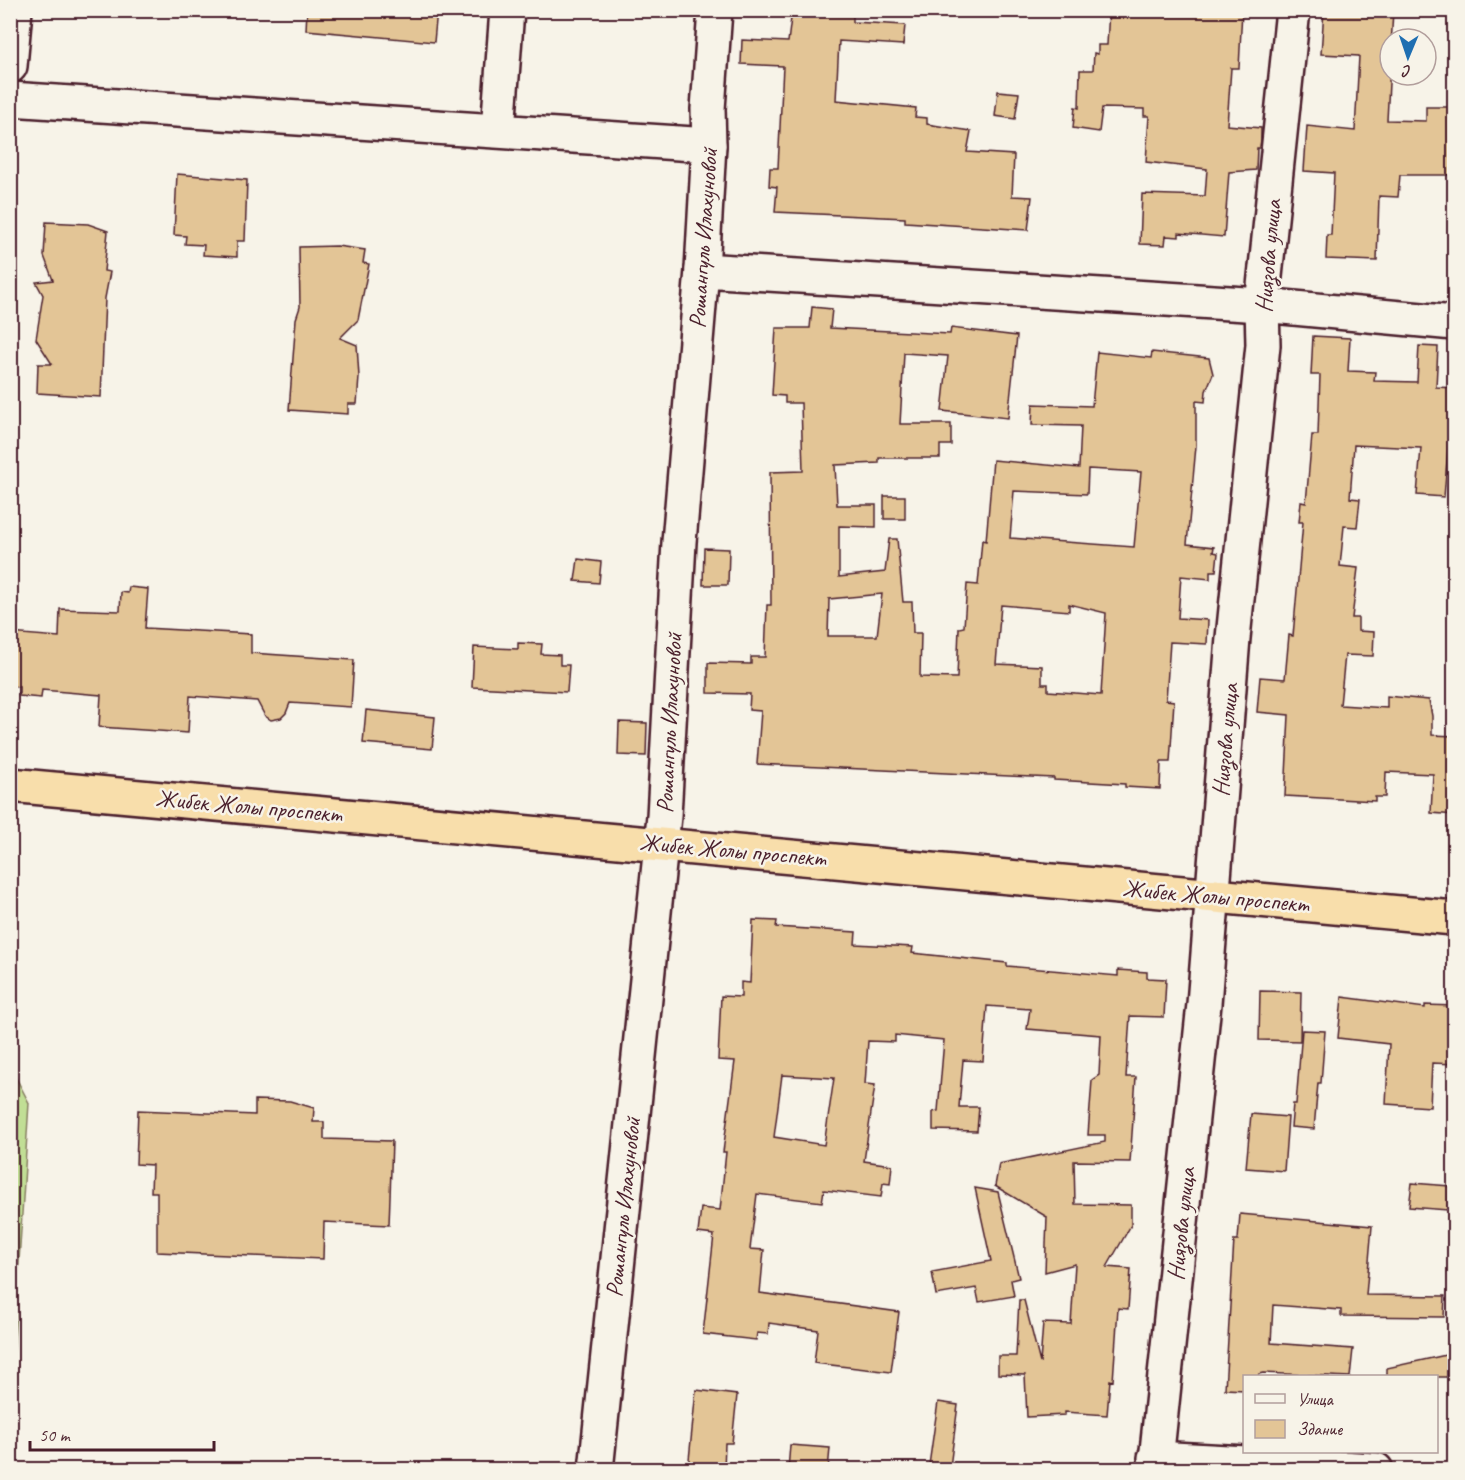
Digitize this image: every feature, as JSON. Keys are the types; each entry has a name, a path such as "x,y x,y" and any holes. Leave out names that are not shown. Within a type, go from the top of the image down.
{"highway":[{"name":"Жибек Жолы проспект","path":"10,785 660,843 1213,897 1455,918"}],"street":[{"path":"10,66 15,10"},
{"path":"498,130 507,10"},
{"name":"Рошангуль Илахуновой","path":"596,1470 664,816 679,542 702,270 709,145 708,109 716,10"},
{"name":"Ниязова улица","path":"1155,1464 1213,897 1233,638 1263,345 1262,305 1293,10"},
{"path":"10,99 709,145"},
{"path":"702,270 1262,305 1455,323"},
{"path":"1155,1464 1376,1470"}],"green space":[{"path":"11,1068 29,1103 11,1388"}],"building":[{"path":"307,10 437,10 434,42 306,30"},
{"path":"792,10 853,10 853,22 905,25 903,45 839,41 836,100 916,108 915,117 927,118 927,124 971,131 967,152 1014,155 1012,196 1032,197 1028,230 905,222 905,218 775,212 777,187 769,186 770,168 778,168 783,66 741,64 742,40 788,42"},
{"path":"1109,10 1242,10 1239,68 1231,68 1227,125 1261,128 1261,139 1260,148 1257,148 1256,170 1229,172 1224,237 1179,233 1179,237 1166,236 1165,245 1140,244 1142,194 1205,196 1207,169 1146,162 1149,116 1144,116 1144,109 1102,108 1099,132 1073,128 1075,107 1079,108 1080,70 1093,70 1094,53 1098,54 1098,45 1107,45"},
{"path":"1324,10 1393,10 1392,27 1378,27 1378,87 1389,87 1387,120 1426,121 1426,107 1455,107 1455,175 1400,175 1398,197 1379,196 1377,261 1326,259 1327,235 1331,235 1334,173 1304,171 1307,126 1355,131 1359,56 1321,54"},
{"path":"998,91 1019,93 1015,119 995,116"},
{"path":"177,174 247,180 245,241 237,241 237,257 203,255 204,245 185,244 186,236 174,235"},
{"path":"46,222 88,224 108,231 104,271 110,272 105,298 101,397 37,393 38,364 52,364 36,339 43,295 36,282 53,280 44,256"},
{"path":"337,246 365,250 363,263 369,264 358,320 340,338 357,345 359,377 357,404 348,404 348,414 289,410 296,319 300,307 299,247"},
{"path":"812,307 832,309 830,328 950,334 951,328 1017,336 1008,418 942,411 948,356 904,353 900,424 951,424 951,445 940,445 940,458 879,458 879,463 835,465 837,505 876,505 876,527 839,526 839,577 885,572 889,539 897,539 903,602 912,602 913,633 921,633 920,677 957,678 959,628 964,627 967,584 978,585 982,540 986,541 993,460 1079,468 1081,426 1032,425 1033,404 1092,406 1097,352 1151,358 1152,352 1209,358 1213,374 1206,391 1205,402 1196,401 1196,446 1187,544 1214,547 1213,552 1218,553 1216,571 1210,571 1210,579 1181,576 1178,618 1208,620 1207,644 1170,642 1166,700 1174,701 1170,762 1161,762 1160,789 1125,787 1125,784 1054,780 1054,778 757,764 761,711 749,710 750,694 708,693 708,663 751,664 751,657 765,657 767,605 771,605 770,472 803,471 801,403 785,403 785,396 772,395 776,328 810,328","holes":["1088,469 1141,472 1134,547 1010,538 1014,491 1087,494","882,594 877,636 828,636 829,599","1069,604 1106,613 1101,695 1048,691 1048,684 1042,684 1042,666 996,664 1001,605 1069,611"]},
{"path":"1313,336 1350,338 1348,371 1375,372 1374,381 1417,382 1419,346 1438,347 1436,387 1455,388 1455,436 1449,436 1444,497 1417,495 1421,448 1354,445 1350,498 1360,499 1357,527 1344,526 1340,566 1358,568 1352,618 1358,618 1358,631 1374,632 1373,656 1345,655 1340,705 1387,708 1387,696 1429,700 1432,735 1455,736 1455,815 1431,813 1433,774 1386,772 1385,797 1375,797 1375,801 1285,796 1289,715 1257,712 1260,677 1285,679 1289,635 1293,636 1303,522 1299,522 1301,502 1306,503 1312,435 1318,435 1320,375 1311,375"},
{"path":"884,496 905,496 905,519 884,519"},
{"path":"704,548 729,549 728,585 703,585"},
{"path":"578,559 601,562 599,583 575,581"},
{"path":"129,587 148,589 145,628 251,634 251,653 354,660 351,707 290,703 281,718 271,720 265,716 257,701 190,696 188,733 99,727 101,695 42,690 41,698 19,696 19,687 10,686 10,633 59,637 60,609 120,611 121,592 128,593"},
{"path":"518,643 542,644 541,654 560,655 560,665 569,665 567,692 472,687 474,647 518,649"},
{"path":"366,710 435,717 432,749 363,743"},
{"path":"619,722 647,723 646,756 618,755"},
{"path":"753,920 777,921 776,927 856,932 855,944 913,947 912,953 1007,963 1007,966 1118,976 1118,970 1147,972 1147,978 1166,979 1164,1017 1130,1016 1126,1077 1136,1077 1130,1162 1074,1161 1075,1204 1131,1205 1131,1225 1107,1267 1131,1269 1128,1309 1118,1308 1113,1381 1110,1380 1107,1415 1065,1412 1065,1415 1027,1417 1025,1375 998,1374 998,1356 1016,1356 1019,1300 1024,1300 1040,1363 1043,1323 1071,1324 1075,1264 1045,1272 1047,1217 995,1186 999,1164 1105,1142 1105,1135 1088,1135 1092,1080 1099,1075 1101,1035 1027,1029 1030,1009 987,1006 983,1061 963,1060 959,1107 979,1107 977,1131 933,1130 933,1112 938,1111 944,1040 895,1035 895,1042 868,1041 865,1084 875,1085 864,1161 892,1165 890,1184 883,1183 881,1197 824,1190 822,1202 757,1194 750,1249 764,1250 760,1293 899,1312 891,1372 814,1363 818,1330 769,1323 768,1334 757,1333 756,1340 703,1334 714,1235 698,1233 701,1208 720,1210 726,1152 723,1152 735,1061 718,1060 721,996 741,997 741,982 750,983","holes":["782,1075 834,1078 824,1145 774,1137"]},
{"path":"1260,991 1301,992 1300,1041 1259,1040"},
{"path":"1342,997 1425,1008 1425,1005 1455,1006 1455,1064 1432,1063 1430,1107 1386,1104 1389,1044 1338,1038"},
{"path":"1302,1030 1325,1031 1321,1083 1318,1083 1314,1129 1291,1127 1293,1104 1296,1104"},
{"path":"255,1100 290,1101 314,1108 313,1122 324,1122 324,1139 392,1141 389,1225 324,1222 323,1259 157,1252 157,1192 151,1192 152,1165 136,1164 138,1110 255,1115"},
{"path":"1251,1114 1288,1117 1284,1171 1246,1168"},
{"path":"1412,1183 1450,1186 1448,1210 1409,1207"},
{"path":"975,1188 998,1192 1019,1278 1011,1280 1014,1296 979,1302 976,1288 936,1295 932,1272 991,1261"},
{"path":"1240,1214 1372,1226 1366,1295 1445,1296 1444,1317 1341,1316 1341,1310 1273,1305 1271,1343 1353,1349 1350,1375 1263,1373 1243,1375 1243,1390 1225,1389 1234,1240 1238,1240"},
{"path":"1455,1353 1455,1377 1387,1375 1387,1368"},
{"path":"696,1390 737,1395 732,1443 725,1443 724,1470 688,1470"},
{"path":"938,1402 958,1405 950,1467 929,1465"},
{"path":"790,1445 830,1448 828,1470 788,1470"}]}
